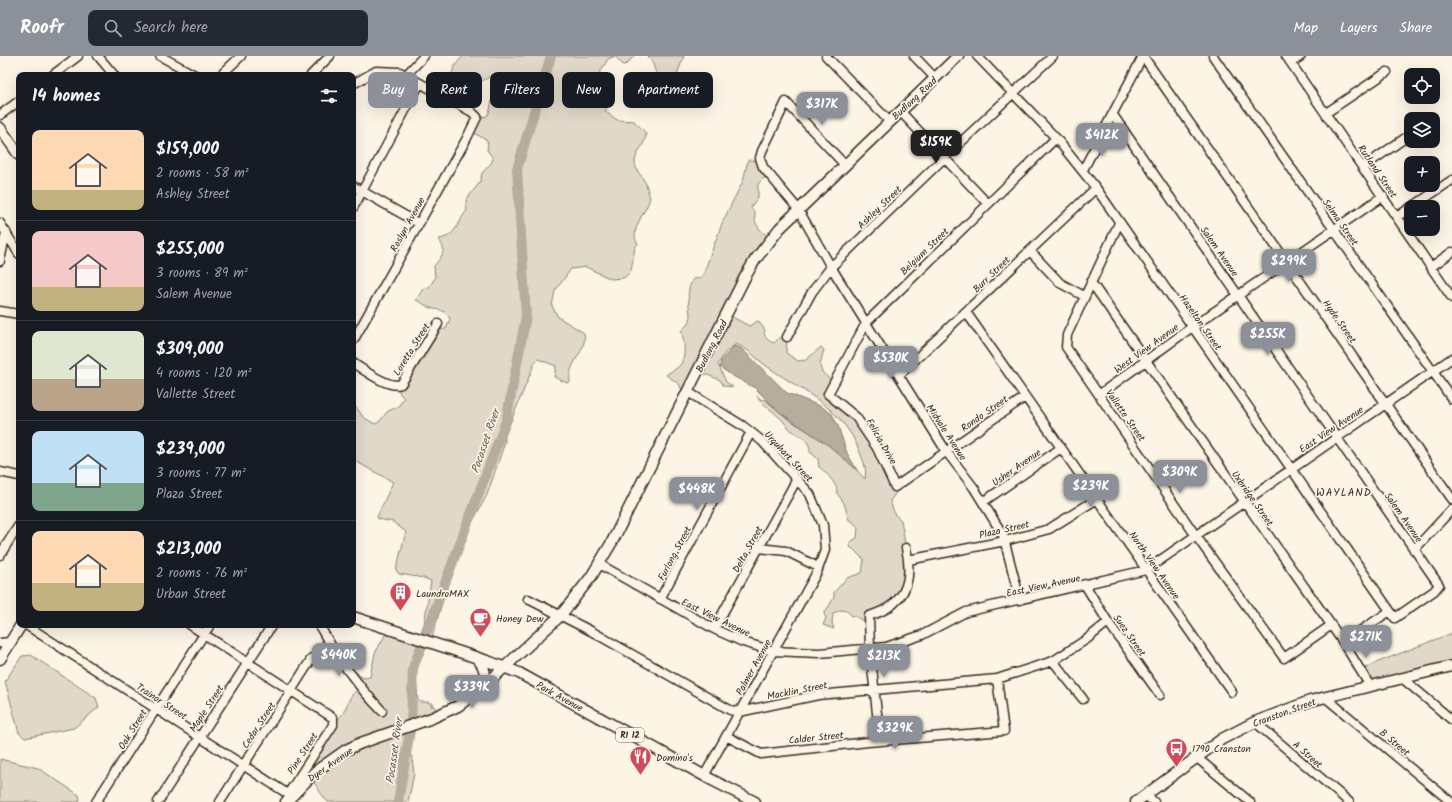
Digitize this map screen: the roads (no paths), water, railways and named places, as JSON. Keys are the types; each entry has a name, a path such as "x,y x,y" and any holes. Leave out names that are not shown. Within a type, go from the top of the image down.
{"main road":[{"name":"Budlong Road","path":"506,668 561,614 577,596 599,564 624,522 750,268 773,235 844,164 958,56"},
{"path":"0,129 16,151"},
{"name":"Park Avenue","path":"356,618 506,668 704,776 755,802"},
{"path":"0,659 5,643 18,628"},
{"path":"476,657 483,664 486,672 485,680 481,689"},
{"name":"Cranston Street","path":"1136,802 1226,736 1255,722 1286,709 1370,686 1452,666"},
{"name":"Dyer Avenue","path":"289,797 316,772 346,750 362,742 421,722 458,706 506,668"}],"street":[{"path":"57,72 78,56"},
{"path":"98,56 111,72"},
{"path":"160,56 189,72"},
{"path":"230,56 232,65"},
{"path":"224,72 241,56"},
{"path":"314,72 330,56"},
{"path":"409,72 424,56"},
{"path":"826,56 889,121"},
{"path":"914,56 935,78"},
{"name":"Hazelton Street","path":"977,56 1056,138 1083,170 1390,611"},
{"name":"Ashley Street","path":"787,337 812,292 831,267 1053,56"},
{"path":"1083,170 1143,56"},
{"name":"Hyde Street","path":"1143,56 1452,499"},
{"name":"Selma Street","path":"1213,56 1452,399"},
{"path":"1288,60 1301,56"},
{"name":"Rutland Street","path":"1288,60 1326,113 1452,298"},
{"path":"374,72 392,70 398,72"},
{"path":"1326,113 1387,72"},
{"path":"356,82 368,76"},
{"path":"356,202 420,83"},
{"name":"Roslyn Avenue","path":"356,336 467,138 477,117 472,112 420,83"},
{"name":"Midvale Avenue","path":"844,164 786,102 762,151 761,163 798,209 831,267 946,451 983,502 1005,541 1020,600"},
{"path":"0,115 16,103"},
{"path":"900,111 987,203"},
{"name":"Salem Avenue","path":"1113,115 1439,586 1395,618 1390,611"},
{"name":"Belgium Street","path":"828,394 866,323 987,203 1056,138"},
{"path":"1363,167 1404,139"},
{"path":"1422,200 1452,180"},
{"path":"356,188 418,223"},
{"name":"Burr Street","path":"899,375 1096,188"},
{"name":"West View Avenue","path":"1100,394 1192,327 1383,196"},
{"path":"1397,217 1404,212"},
{"path":"0,223 16,249"},
{"name":"Vallette Street","path":"1119,223 1067,335 1066,347 1100,394 1196,536 1284,658 1330,626"},
{"path":"0,261 6,232"},
{"path":"1030,251 1060,283 1084,296"},
{"path":"1431,267 1452,252"},
{"name":"Uxbridge Street","path":"1091,282 1330,626 1343,642 1370,686"},
{"path":"0,312 16,314"},
{"name":"North View Avenue","path":"966,312 1232,692"},
{"name":"Loretta Street","path":"356,365 393,385 401,384 438,324"},
{"name":"East View Avenue","path":"599,564 714,629 743,642 773,651 819,653 886,647 916,638 966,612 1146,570 1452,358"},
{"name":"Urquhart Street","path":"688,392 751,432 762,441 810,494 823,524 825,550 818,567"},
{"name":"Felicia Drive","path":"828,394 856,417 877,448 895,487"},
{"name":"Rondo Street","path":"895,487 1025,397"},
{"name":"Furlong Street","path":"660,599 751,432"},
{"name":"Usher Avenue","path":"983,502 1061,448"},
{"path":"0,472 16,473"},
{"name":"Delta Street","path":"714,629 797,478"},
{"name":"Plaza Street","path":"908,560 1005,541 1049,529 1097,499"},
{"path":"1414,550 1452,509"},
{"path":"0,555 16,530"},
{"path":"759,548 786,551 818,567"},
{"path":"880,741 870,649 869,616 881,612 893,605 900,597 908,583 908,560 906,548"},
{"name":"Palmer Avenue","path":"704,776 818,567"},
{"name":"Suez Street","path":"1085,585 1108,622 1160,694"},
{"path":"528,599 561,614 730,710 739,712"},
{"path":"1343,642 1390,611"},
{"name":"Macklin Street","path":"739,712 818,695 997,679 1053,661 1087,639 1108,622"},
{"name":"Trainor Street","path":"31,628 244,766 289,797"},
{"path":"195,628 292,691"},
{"name":"Oak Street","path":"96,802 208,628"},
{"name":"Maple Street","path":"158,802 270,628"},
{"path":"321,628 335,655 358,685 382,711"},
{"name":"Cedar Street","path":"220,802 312,658"},
{"path":"1053,661 1083,699"},
{"path":"1402,678 1452,720"},
{"name":"Calder Street","path":"726,736 761,754 880,741 1004,731 997,679"},
{"name":"Pine Street","path":"289,797 334,722 333,718 292,691"},
{"name":"B Street","path":"1326,698 1448,801"},
{"name":"A Street","path":"1255,722 1349,802"},
{"path":"1196,757 1250,802"},
{"path":"1145,795 1154,802"}],"waterway":[{"name":"Pocasset River","path":"398,802 411,725 413,668 506,421 526,316 517,169 551,56"}],"place":[{"name":"LaundroMAX","path":"400,612"},
{"name":"Honey Dew","path":"481,638"},
{"name":"1790 Cranston","path":"1176,768"},
{"name":"Domino's","path":"641,776"}],"district":[{"name":"WAYLAND","path":"1344,492"}]}
